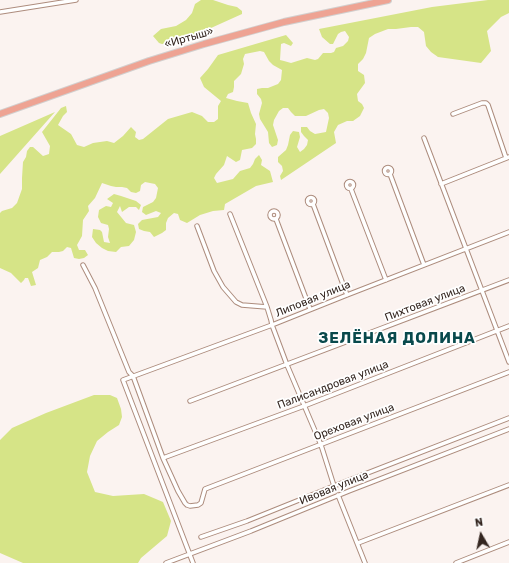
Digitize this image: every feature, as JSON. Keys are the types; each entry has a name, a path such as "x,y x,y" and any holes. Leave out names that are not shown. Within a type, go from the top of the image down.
{"highway":[{"name":"«Иртыш»","path":"0,114 142,63 204,44 284,22 388,0"}],"street":[{"path":"0,12 76,0"},
{"path":"441,184 507,157 486,103 482,103 453,114"},
{"path":"424,138 509,362"},
{"path":"390,174 424,265"},
{"path":"351,189 386,280"},
{"path":"313,204 347,294"},
{"path":"230,214 267,307 287,365 320,445 334,486"},
{"path":"276,219 310,309"},
{"path":"197,226 219,282 229,294 236,302 242,305 267,307"},
{"name":"Липовая улица","path":"189,554 123,380 272,325 347,294 509,232"},
{"path":"83,265 96,288 129,372 133,376 163,458"},
{"name":"Пихтовая улица","path":"190,402 509,280"},
{"name":"Палисандровая улица","path":"163,458 304,406 509,326"},
{"name":"Ореховая улица","path":"163,458 178,491 187,505 194,506 201,503 205,489 509,372"},
{"name":"Ивовая улица","path":"201,537 247,521 509,418"},
{"name":"Ивовая улица","path":"166,563 509,429"},
{"path":"358,543 509,485"},
{"path":"338,496 365,563"},
{"path":"456,563 509,542"},
{"path":"189,554 193,563"}],"green space":[{"path":"201,0 213,0 237,7 242,11 242,14 180,42 159,43 153,36 161,29 176,26 186,20 192,13 195,4"},
{"path":"488,0 509,0 509,13 501,17 487,31 491,51 481,63 438,57 426,46 424,32 418,27 388,29 369,38 366,53 358,64 358,71 364,75 365,83 357,94 358,101 364,108 360,116 353,121 347,121 338,125 334,132 336,143 281,180 280,176 283,171 282,166 278,162 278,157 286,150 290,135 293,131 299,132 300,137 297,147 300,152 307,145 308,140 301,132 301,127 307,127 315,134 326,132 329,118 328,113 324,109 306,116 295,116 288,108 283,108 279,111 274,120 273,125 278,140 277,145 272,147 269,143 268,132 260,119 259,114 262,103 257,94 257,89 268,88 278,84 281,80 282,70 269,61 264,52 260,51 245,54 241,74 234,81 233,92 228,94 226,98 248,103 256,124 256,144 252,148 242,150 240,160 236,162 227,156 224,165 214,178 217,183 233,179 240,171 250,168 259,155 262,160 261,165 270,171 273,182 256,186 225,204 224,210 213,211 200,215 187,223 180,220 178,214 174,213 168,218 166,230 154,237 150,232 139,229 138,224 142,220 158,217 161,213 156,211 146,215 142,212 143,207 153,202 156,198 158,188 155,184 145,182 141,185 140,191 136,193 131,192 127,188 102,183 95,198 88,206 89,211 83,220 82,236 77,245 79,250 85,250 88,255 84,258 74,258 71,248 67,247 63,251 52,252 47,257 40,260 38,268 32,272 36,285 31,286 28,278 25,278 21,283 11,273 0,268 0,213 12,208 17,203 22,189 23,162 30,147 33,147 43,156 49,154 50,146 42,132 61,108 66,106 67,112 58,125 71,134 77,145 84,147 93,143 107,141 114,143 131,127 136,132 135,137 139,140 143,139 168,119 192,112 202,116 208,122 214,122 218,119 218,106 221,101 204,87 200,78 218,55 286,35 293,43 291,46 284,43 281,44 280,60 291,63 307,58 315,60 318,59 323,53 334,52 336,48 343,46 348,41 349,37 345,31 341,32 338,34 333,44 330,44 322,37 319,29 432,7"},
{"path":"55,112 0,174 0,136"},
{"path":"114,194 136,201 141,205 139,210 136,207 129,207 122,212 120,206 117,212 126,223 134,225 136,232 134,240 129,246 121,247 116,252 108,251 102,248 92,237 93,229 100,230 102,232 104,242 110,243 108,237 108,225 101,223 98,217 99,210 106,206 111,207 113,203 107,199"},
{"path":"94,395 110,395 117,398 122,417 119,425 97,441 90,456 87,472 95,492 113,496 144,494 163,502 171,521 167,536 141,558 138,563 23,563 0,553 0,440 12,428 46,413"}],"district":[{"name":"ЗЕЛЁНАЯ ДОЛИНА","path":"397,339"}]}
